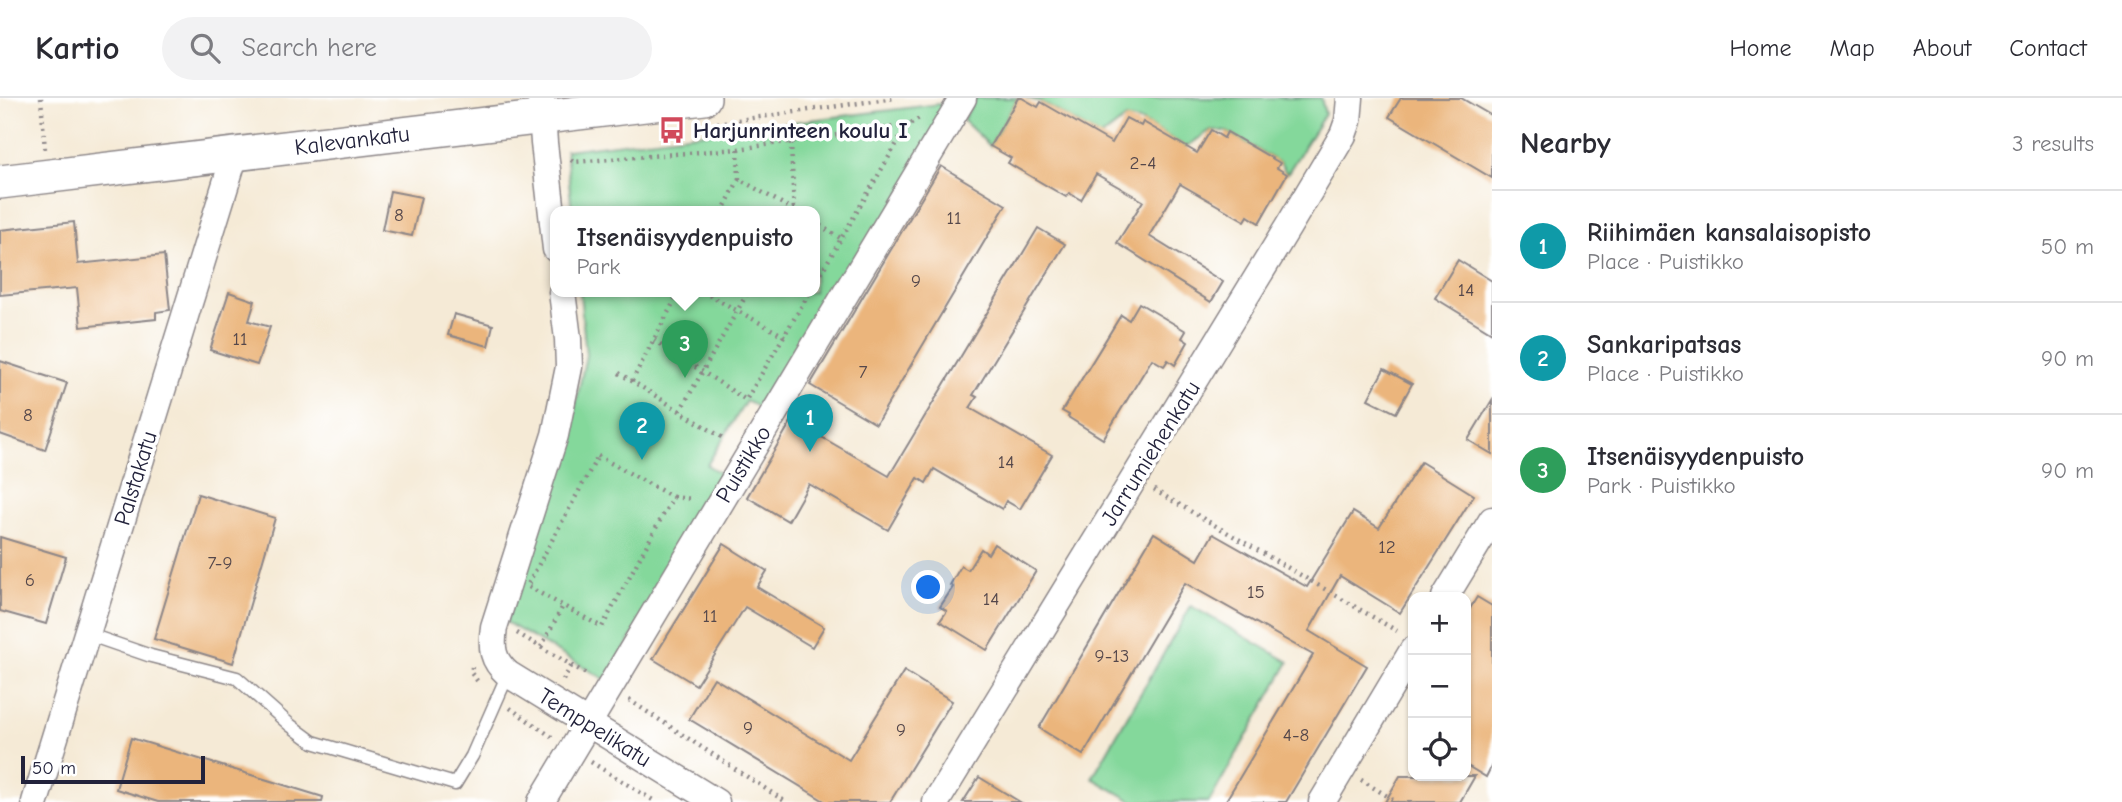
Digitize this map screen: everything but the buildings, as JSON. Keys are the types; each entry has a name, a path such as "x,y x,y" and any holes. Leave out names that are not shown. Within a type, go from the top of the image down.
{"street":[{"name":"Kalevankatu","path":"0,182 704,98"},
{"name":"Puistikko","path":"541,802 963,98"},
{"name":"Jarrumiehenkatu","path":"936,802 1343,135 1349,121 1350,98"},
{"path":"542,119 551,206"},
{"name":"Palstakatu","path":"35,802 234,154"},
{"path":"508,674 498,665 492,653 494,627 555,435 569,367 563,297"},
{"path":"1448,592 1492,520"},
{"path":"1322,802 1342,769 1407,642"},
{"name":"Temppelikatu","path":"508,674 716,802"}],"lane":[{"path":"87,634 150,656 237,678 313,742 455,785 472,756 508,674"}],"path":[{"path":"41,98 46,154"},
{"path":"542,119 574,162 738,149 791,142 908,125 932,111"},
{"path":"820,275 908,125"},
{"path":"791,142 795,206"},
{"path":"725,206 739,179 738,149"},
{"path":"739,179 786,206"},
{"path":"820,226 842,239"},
{"path":"632,381 676,297"},
{"path":"713,297 811,351"},
{"path":"680,411 745,297"},
{"path":"654,340 746,400 807,297"},
{"path":"619,373 723,438"},
{"path":"598,456 673,497 602,627 563,606 527,586 598,456"},
{"path":"1134,478 1407,642"},
{"path":"541,647 563,606"},
{"path":"494,627 517,633 609,687 786,802"},
{"path":"1342,769 1398,802"}],"green space":[{"path":"976,98 1018,98 990,146 963,120"},
{"path":"1026,98 1321,98 1325,114 1287,174 1280,163 1227,132 1211,130 1186,147 1143,122 1126,118 1101,137 1041,102"},
{"path":"956,102 768,412 746,401 707,465 728,478 606,680 506,622 566,452 586,355 580,297 820,297 820,206 571,206 566,150"},
{"path":"1191,606 1289,662 1209,802 1134,802 1092,778"}],"place":[{"name":"Harjunrinteen koulu I","path":"672,130"},
{"name":"Itsenäisyydenpuisto","path":"685,378"},
{"name":"Riihimäen kansalaisopisto","path":"810,452"},
{"name":"Sankaripatsas","path":"642,460"}]}
